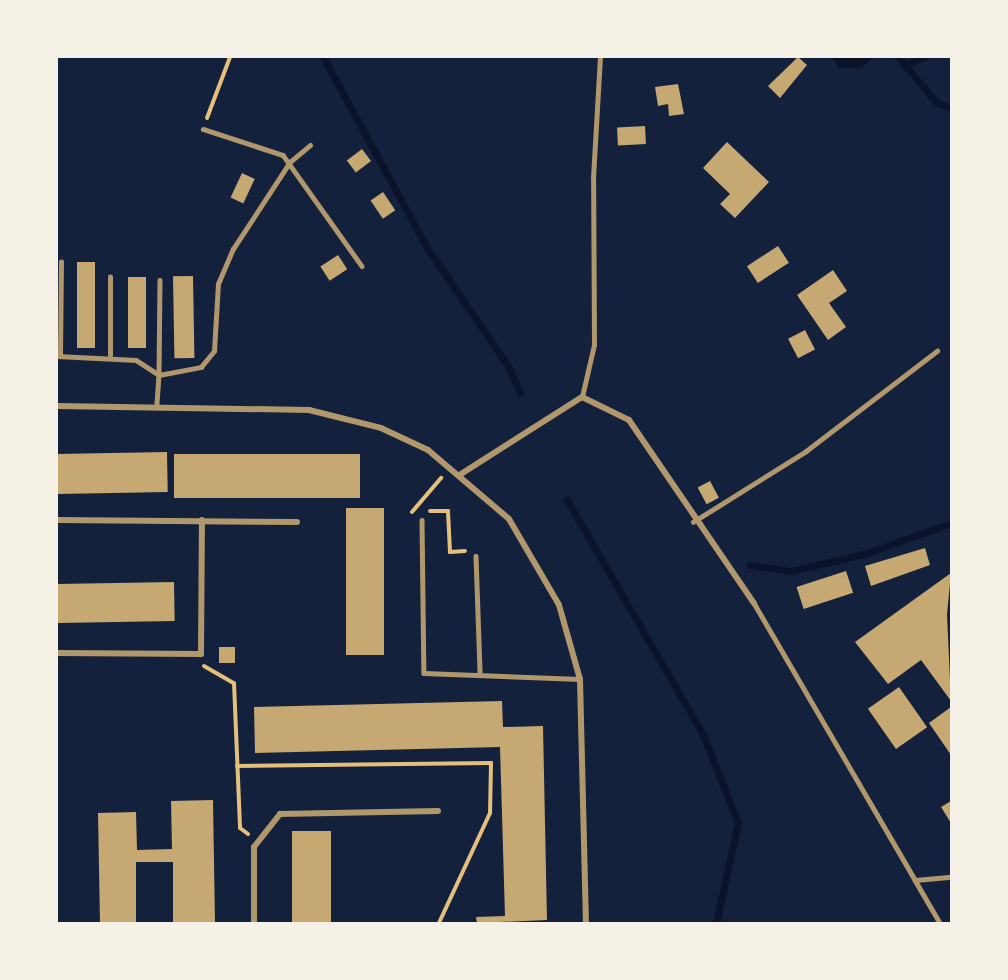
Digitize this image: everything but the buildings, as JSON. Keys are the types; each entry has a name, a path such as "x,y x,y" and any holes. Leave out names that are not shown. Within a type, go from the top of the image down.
{"street":[{"path":"461,474 582,397 628,420 693,522 754,603"},
{"path":"57,406 309,410 381,428 449,465 509,519 538,564 559,604 580,679 586,923"},
{"path":"57,520 297,522"},
{"path":"57,653 201,654 202,520"},
{"path":"254,923 257,841 280,814 438,811"}],"lane":[{"path":"582,397 594,345 593,178 600,57"},
{"path":"203,129 290,162 362,266"},
{"path":"61,262 59,356 110,355 136,360 159,375 201,367 213,351 218,284 233,249 290,162 310,145"},
{"path":"110,277 110,355"},
{"path":"158,406 160,280"},
{"path":"693,522 806,451 937,351"},
{"path":"422,520 424,673 480,672 580,679"},
{"path":"476,553 480,672"},
{"path":"754,603 940,923"},
{"path":"915,880 951,877"}],"path":[{"path":"203,129 230,57"},
{"path":"411,511 449,465"},
{"path":"411,511 422,520"},
{"path":"411,511 448,511 450,552 476,553"},
{"path":"201,654 205,670 234,683 240,828 257,841"}],"water":[{"path":"831,57 873,57 861,68 839,68"}],"waterway":[{"path":"323,57 426,246 508,366 520,393"},
{"path":"898,57 936,102 951,108"},
{"path":"905,65 924,57"},
{"path":"567,500 703,735 738,823 716,923"},
{"path":"749,565 791,571 867,553 951,523"}]}
